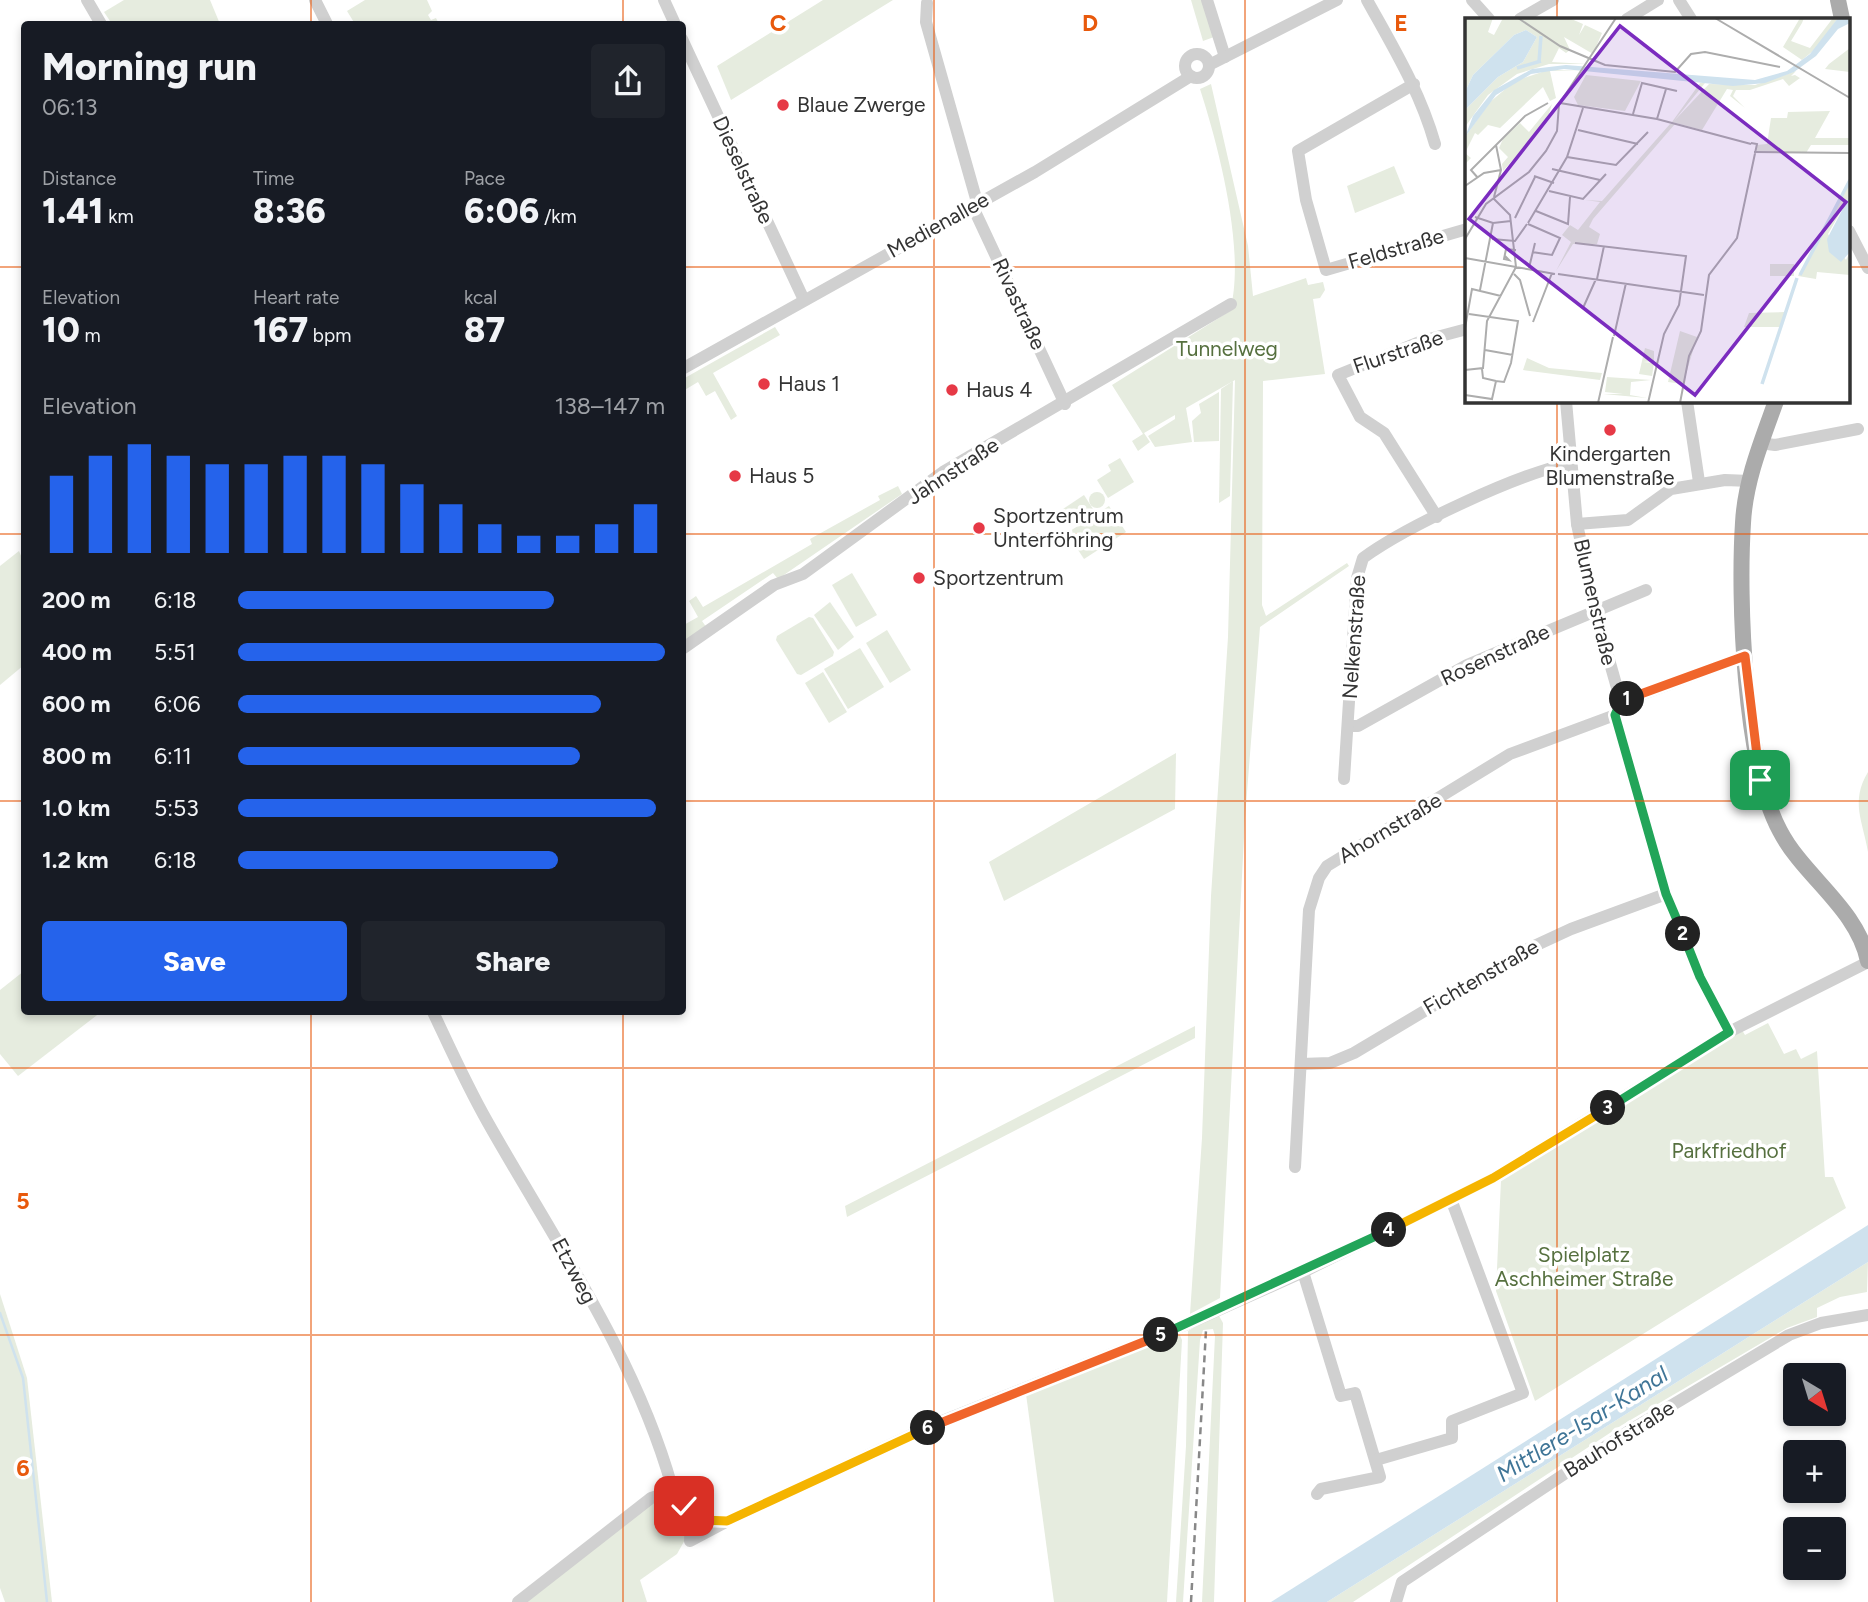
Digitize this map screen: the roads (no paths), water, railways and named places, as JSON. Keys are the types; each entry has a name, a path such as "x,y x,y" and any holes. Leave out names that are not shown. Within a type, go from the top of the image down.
{"main road":[{"path":"1838,0 1842,18"},
{"path":"1776,402 1760,443 1743,521 1745,656 1760,780 1781,834 1805,869 1855,926 1868,962"}],"street":[{"path":"87,0 99,21"},
{"path":"315,0 326,21"},
{"path":"664,0 674,21"},
{"path":"1207,0 1224,57"},
{"path":"1209,65 1202,55 1191,56 1185,66 1191,76 1203,77 1209,65 1337,0"},
{"path":"1367,0 1414,84 1425,107 1436,144"},
{"path":"1472,0 1488,18"},
{"path":"1522,18 1553,0"},
{"path":"1629,18 1658,0"},
{"path":"1679,0 1690,18"},
{"name":"Rivastraße","path":"927,3 926,22 974,204 1065,404"},
{"name":"Dieselstraße","path":"686,48 804,300"},
{"name":"Medienallee","path":"686,367 1035,172 1191,76"},
{"name":"Feldstraße","path":"1414,84 1298,151 1306,200 1326,270 1465,230"},
{"path":"1850,233 1868,268"},
{"name":"Jahnstraße","path":"686,646 774,585 803,574 943,472 1065,404 1231,304"},
{"name":"Flurstraße","path":"1437,517 1384,433 1360,417 1338,375 1422,341 1465,330"},
{"name":"Blumenstraße","path":"1566,402 1577,524 1595,610 1621,702"},
{"path":"1687,402 1699,482"},
{"path":"1760,443 1775,445 1858,429"},
{"name":"Nelkenstraße","path":"1344,779 1358,566 1371,552 1437,517 1505,486 1571,463"},
{"path":"1577,524 1628,520 1659,495 1699,482 1750,481"},
{"name":"Rosenstraße","path":"1348,726 1358,726 1467,665 1646,590"},
{"path":"1729,1032 1700,977 1666,894 1615,715 1621,702 1745,656"},
{"name":"Ahornstraße","path":"1295,1167 1309,909 1319,878 1327,866 1510,754 1615,715"},
{"name":"Fichtenstraße","path":"1301,1064 1329,1063 1354,1053 1530,948 1666,894"},
{"path":"684,1506 703,1520 727,1521 937,1423 1122,1351 1303,1272 1451,1199 1558,1139 1729,1032 1868,962"},
{"name":"Etzweg","path":"434,1015 487,1121 540,1207 636,1388 656,1433 673,1491 684,1506 690,1541 727,1521"},
{"path":"1376,1460 1452,1438 1452,1421 1523,1393 1451,1199"},
{"path":"1303,1272 1333,1379 1341,1396 1355,1393 1380,1477 1321,1489 1317,1494"},
{"name":"Bauhofstraße","path":"1396,1602 1402,1583 1629,1431 1789,1335 1821,1323 1868,1315"},
{"path":"518,1602 651,1498 673,1491"}],"water":[{"name":"Mittlere-Isar-Kanal","path":"1868,1225 1868,1262 1327,1602 1271,1602"}],"waterway":[{"path":"0,1313 23,1378 47,1602"}],"railway":[{"path":"1191,1602 1206,1330"}],"place":[{"name":"Blaue Zwerge","path":"783,105"},
{"name":"Haus 1","path":"764,384"},
{"name":"Haus 4","path":"952,390"},
{"name":"Kindergarten Blumenstraße","path":"1610,430"},
{"name":"Haus 5","path":"735,476"},
{"name":"Sportzentrum Unterföhring","path":"979,528"},
{"name":"Sportzentrum","path":"919,578"}],"park label":[{"name":"Tunnelweg","path":"1227,349"},
{"name":"Parkfriedhof","path":"1729,1151"},
{"name":"Spielplatz Aschheimer Straße","path":"1584,1267"}]}
